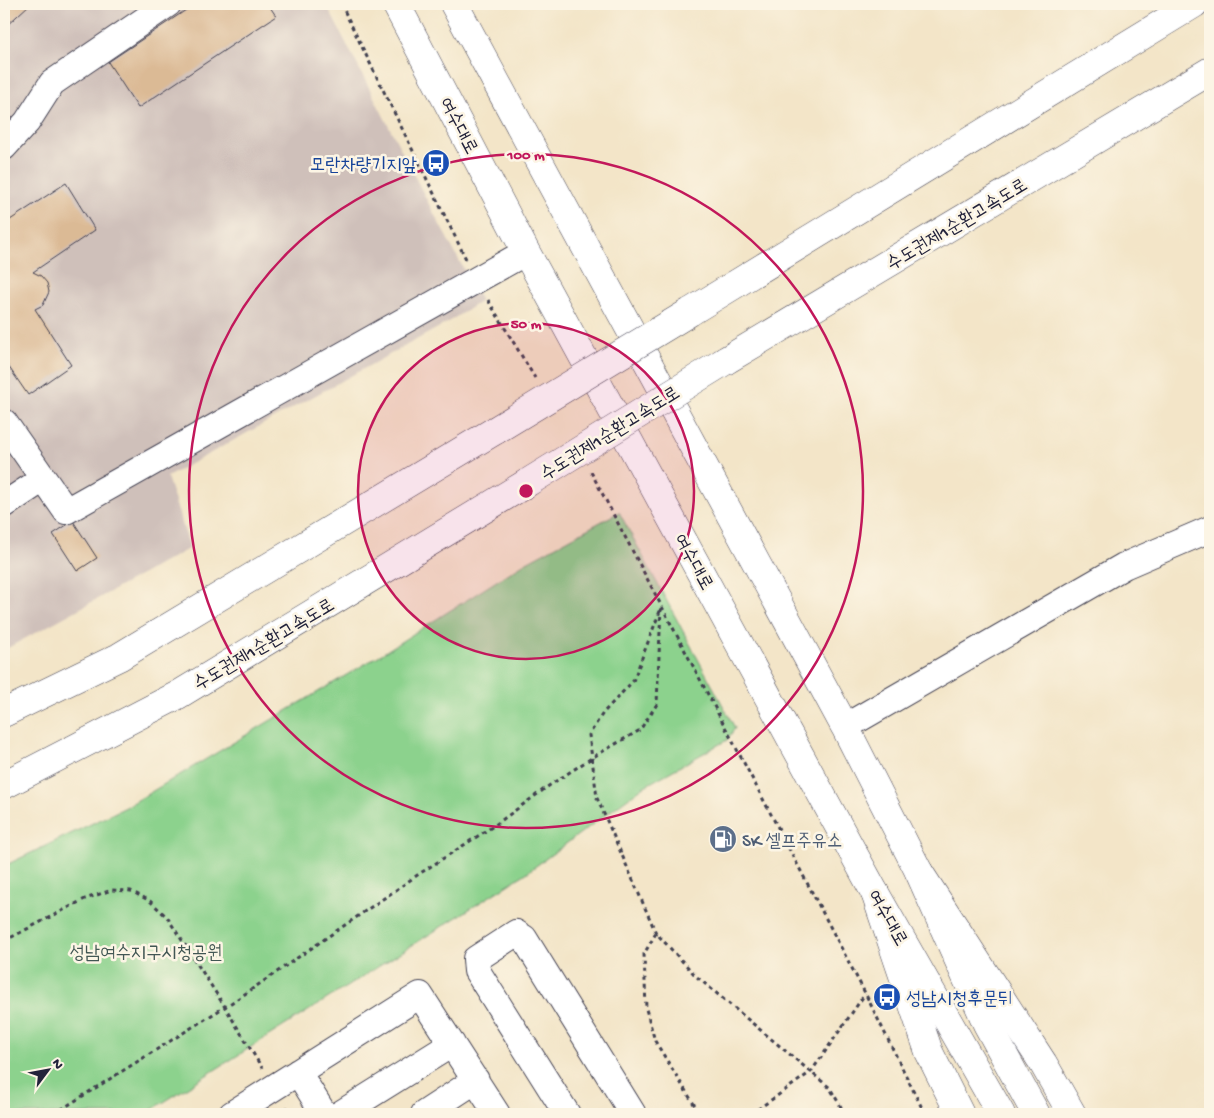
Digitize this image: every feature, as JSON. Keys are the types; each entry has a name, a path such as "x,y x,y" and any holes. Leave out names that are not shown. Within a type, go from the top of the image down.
{"main road":[{"name":"여수대로","path":"396,4 526,252 875,893 968,1053 1001,1114"},
{"path":"454,4 845,727 919,872 987,1024 1036,1114"},
{"path":"4,714 119,657 496,430 1194,4"},
{"name":"수도권제1순환고속도로","path":"4,785 178,695 725,361 1210,71"},
{"path":"919,872 1043,1062 1072,1114"},
{"path":"875,893 929,1052 960,1114"}],"lane":[{"path":"4,147 27,122 52,83 168,4"},
{"path":"4,422 66,511 526,252"},
{"path":"4,505 43,479"},
{"path":"845,727 1124,566 1210,529"},
{"path":"567,1114 477,971 476,959 516,933 524,938 633,1114"},
{"path":"246,1111 274,1088 420,995 497,1114"},
{"path":"340,1114 452,1044"},
{"path":"298,1072 324,1114"},
{"path":"424,1114 476,1080"}],"path":[{"path":"341,4 476,279 536,379"},
{"path":"590,470 865,993 925,1114"},
{"path":"54,1114 225,1007 550,785 592,757 640,730 657,704 662,606"},
{"path":"662,606 633,681 603,713 589,735 597,798 656,933 696,977 830,1088 845,1114"},
{"path":"4,941 85,899 112,890 131,890 150,901 167,917 225,1007 290,1114"},
{"path":"656,933 644,954 646,1009 655,1041 700,1114"},
{"path":"751,1114 811,1072 865,993"}],"shaded area":[{"path":"4,4 326,4 481,301 445,324 167,477 190,548 4,650"}],"green space":[{"name":"성남여수지구시청공원","path":"619,512 735,728 727,740 643,787 525,874 145,1114 4,1114 4,866 126,807 380,655 525,563"}],"building":[{"path":"4,4 30,4 4,28"},
{"path":"195,4 268,4 276,16 138,108 108,62"},
{"path":"66,183 95,230 33,272 41,276 47,283 49,292 43,305 35,309 71,365 28,395 4,360 4,224"},
{"path":"73,521 97,558 77,571 53,534"}],"place":[{"name":"모란차량기지앞","path":"436,163"},
{"name":"SK 셀프주유소","path":"723,839"},
{"name":"성남시청후문뒤","path":"887,997"}]}
